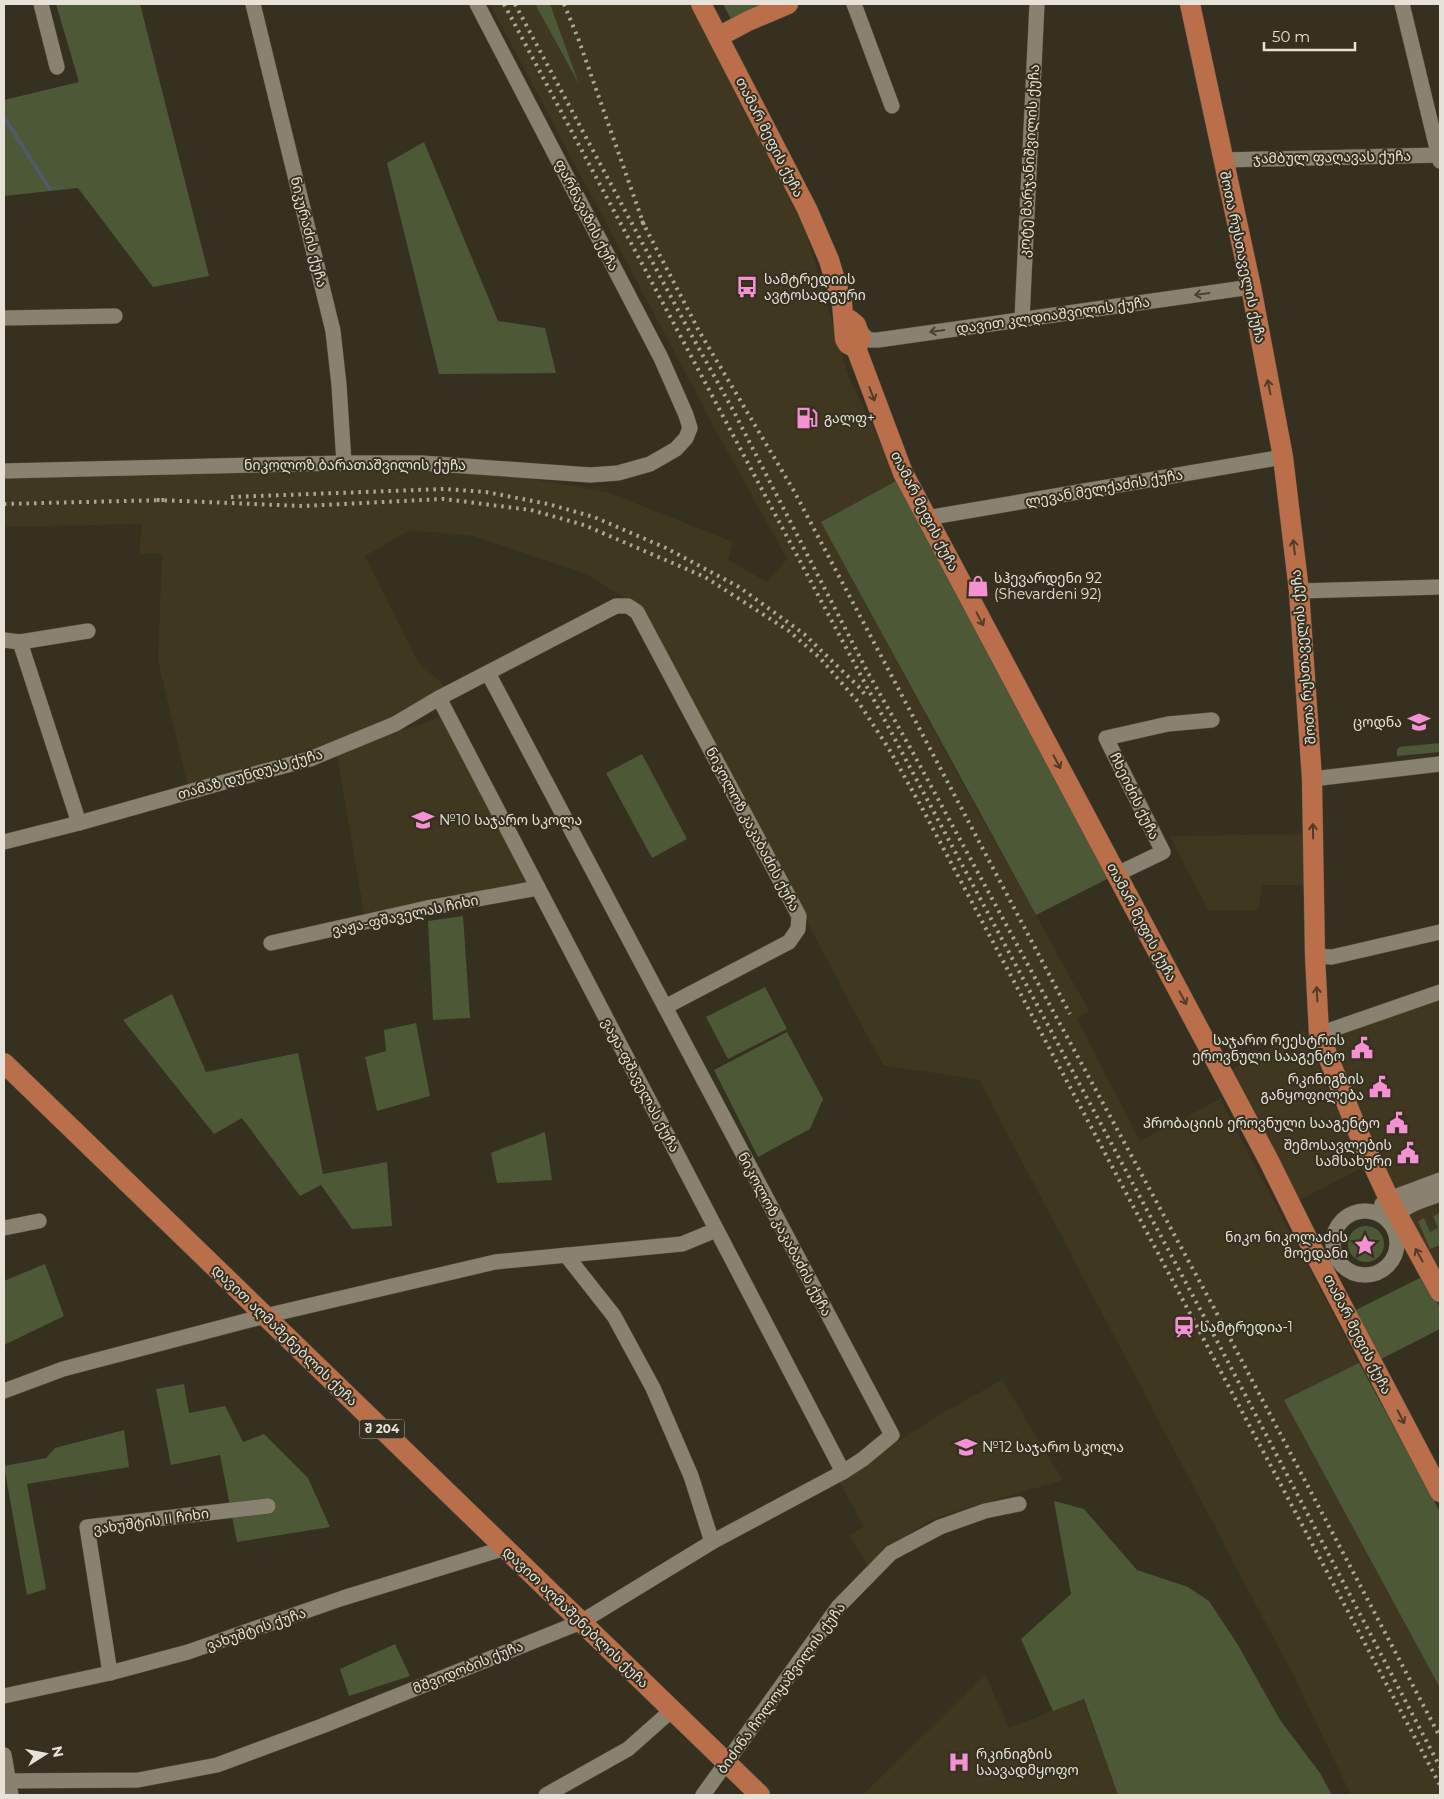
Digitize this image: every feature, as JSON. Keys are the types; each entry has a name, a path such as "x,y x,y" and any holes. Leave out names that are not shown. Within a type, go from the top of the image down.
{"main road":[{"name":"თამარ მეფის ქუჩა","path":"701,4 807,209 829,260 842,303 903,473 1268,1159 1440,1492"},
{"path":"718,37 788,4"},
{"name":"შოთა რუსთაველის ქუჩა","path":"1190,4 1251,287 1283,457 1299,591 1312,779 1315,956 1319,1034 1358,1132 1389,1199 1440,1292"},
{"name":"დავით აღმაშენებლის ქუჩა","path":"4,1063 760,1795"}],"street":[{"path":"41,4 57,67"},
{"name":"ნიკურაძის ქუჩა","path":"253,4 333,331 340,385 344,463"},
{"name":"ფარნავაზის ქუჩა","path":"478,4 662,358 690,428"},
{"path":"854,4 892,106"},
{"name":"კოტე მარჯანიშვილის ქუჩა","path":"1022,319 1036,4"},
{"path":"1402,4 1440,157"},
{"name":"ჯამბულ ფაღავას ქუჩა","path":"1223,160 1440,157"},
{"name":"დავით კლდიაშვილის ქუჩა","path":"853,331 869,340 878,340 1251,287"},
{"path":"4,318 115,316"},
{"name":"ნიკოლოზ ბარათაშვილის ქუჩა","path":"4,471 422,463 590,475 618,473 650,464 676,449 686,438 690,428"},
{"name":"ლევან მელქაძის ქუჩა","path":"926,518 1283,457"},
{"path":"1299,591 1440,588"},
{"name":"თამაზ დუნდუას ქუჩა","path":"4,842 310,759 395,724 439,698 616,606"},
{"name":"ნიკოლოზ კაკაბაძის ქუჩა","path":"616,606 628,606 637,612 799,916 798,929 789,942 665,1007"},
{"path":"4,640 20,642 88,631"},
{"path":"20,642 79,823"},
{"name":"ნიკოლოზ კაკაბაძის ქუჩა","path":"488,673 892,1435"},
{"name":"ვაჟა-ფშაველას ქუჩა","path":"439,698 843,1472"},
{"name":"ჩხეიძის ქუჩა","path":"1117,874 1163,852 1106,738 1168,724 1212,720"},
{"path":"1312,779 1440,764"},
{"name":"ვაჟა-ფშაველას ჩიხი","path":"271,943 427,908 538,888"},
{"path":"1315,956 1332,957 1440,932"},
{"path":"1319,1034 1440,992"},
{"path":"1372,1211 1389,1199 1440,1180"},
{"path":"1328,1275 1371,1275 1385,1268 1395,1255 1398,1218 1401,1212 1418,1202 1440,1194"},
{"path":"1318,1258 1332,1240 1337,1225 1348,1214 1364,1210 1372,1211 1386,1218 1392,1224 1397,1239"},
{"path":"4,1228 38,1221"},
{"path":"4,1391 63,1369 265,1316 495,1262 682,1244 716,1230"},
{"path":"1332,1240 1335,1257 1340,1264 1354,1274"},
{"path":"566,1255 614,1316 653,1388 691,1476 712,1542"},
{"name":"მშვიდობის ქუჩა","path":"6,1780 138,1780 217,1765 322,1726 581,1622 712,1542 843,1472 864,1459 892,1435"},
{"name":"ბიძინა ჩოლოყაშვილის ქუჩა","path":"703,1795 839,1606 891,1553 940,1527 985,1511 1019,1504"},
{"name":"ვახუშტის II ჩიხი","path":"110,1673 88,1528 268,1506"},
{"name":"ვახუშტის ქუჩა","path":"4,1696 110,1673 188,1652 343,1598 505,1548"},
{"path":"546,1795 628,1749 672,1710"},
{"path":"4,1755 6,1780 11,1795"}],"shaded area":[{"path":"490,4 535,4 577,80 550,4 689,4 805,229 849,378 898,480 822,522 958,775 1089,1011 1077,1018 1140,1141 1220,1099 1359,1363 1285,1401 1440,1688 1440,1795 1351,1795 1294,1677 979,1080 883,1065 640,608 587,574 474,536 410,530 365,556 418,662 448,689 422,706 308,754 188,786 158,661 162,554 139,554 142,524 4,527 4,479 422,469 484,471 607,492 733,542 728,560 767,582 787,559 714,427"},
{"name":"№10 საჯარო სკოლა","path":"446,715 532,886 364,913 337,754"},
{"path":"1306,834 1307,885 1262,885 1258,910 1208,910 1170,836"},
{"path":"1440,998 1440,1176 1396,1193 1332,1044 1337,1035"},
{"path":"1304,1030 1362,1168 1297,1201 1228,1071"},
{"path":"1440,1202 1440,1280 1405,1216"},
{"name":"№12 საჯარო სკოლა","path":"1002,1380 1063,1480 926,1522 867,1565 850,1536 863,1526 838,1479 941,1414"},
{"name":"რკინიგზის საავადმყოფო","path":"985,1674 1009,1728 1083,1699 1118,1795 863,1795"}],"green space":[{"path":"56,4 140,4 209,276 153,287 78,188 4,196 4,100 79,82"},
{"path":"535,4 550,4 579,84"},
{"path":"723,4 762,4 731,19"},
{"path":"424,142 498,321 545,328 556,373 439,374 387,163"},
{"path":"898,480 1109,878 1036,915 821,522"},
{"path":"1440,743 1440,752 1397,756 1399,747"},
{"path":"642,754 687,839 652,858 606,773"},
{"path":"463,916 470,1018 433,1020 428,921"},
{"path":"765,987 787,1029 728,1059 706,1017"},
{"path":"172,994 206,1072 298,1053 323,1174 387,1162 392,1226 352,1229 321,1185 300,1196 242,1118 214,1134 123,1020"},
{"path":"416,1023 430,1096 377,1111 365,1057 386,1051 384,1030"},
{"path":"787,1032 823,1099 810,1129 758,1157 714,1070"},
{"path":"545,1132 552,1180 497,1183 491,1153"},
{"path":"1440,1213 1440,1245 1430,1249 1418,1221 1424,1218 1430,1232 1438,1228 1433,1216"},
{"path":"1366,1226 1378,1232 1384,1244 1378,1256 1366,1262 1354,1256 1348,1244 1354,1232"},
{"path":"45,1264 64,1316 4,1345 4,1281"},
{"path":"1424,1276 1440,1308 1440,1329 1381,1359 1356,1310"},
{"path":"1359,1363 1440,1512 1440,1688 1284,1400"},
{"path":"184,1384 189,1413 225,1406 243,1442 264,1434 308,1478 330,1527 237,1542 220,1455 171,1465 156,1389"},
{"path":"124,1430 129,1467 27,1484 46,1589 27,1595 4,1466 46,1458 55,1448"},
{"path":"1054,1501 1084,1509 1137,1570 1188,1587 1209,1601 1238,1645 1280,1720 1320,1773 1332,1795 1118,1795 1084,1699 1053,1711 1021,1639 1071,1594"},
{"path":"395,1644 410,1676 349,1696 340,1669"}],"waterway":[{"path":"4,117 50,189"}],"railway":[{"path":"504,4 1216,1339 1440,1767"},
{"path":"515,4 733,410 867,671 1214,1308 1440,1737"},
{"path":"564,4 578,38 645,228"},
{"path":"642,221 699,331 794,491 1070,1014"},
{"path":"231,497 444,489 486,492 548,504 594,517 666,548 739,587 804,634 866,696"},
{"path":"157,500 302,506 444,499 531,510 584,525 705,577 789,631 820,658 859,703 889,749 922,808 1440,1785"},
{"path":"4,504 164,500"}],"place":[{"name":"სამტრედიის ავტოსადგური","path":"747,287"},
{"name":"გალფ+","path":"807,418"},
{"name":"სჰევარდენი 92 (Shevardeni 92)","path":"978,586"},
{"name":"ცოდნა","path":"1419,722"},
{"name":"№10 საჯარო სკოლა","path":"423,820"},
{"name":"საჯარო რეესტრის ეროვნული სააგენტო","path":"1362,1048"},
{"name":"რკინიგზის განყოფილება","path":"1380,1087"},
{"name":"პრობაციის ეროვნული სააგენტო","path":"1397,1123"},
{"name":"შემოსავლების სამსახური","path":"1408,1153"},
{"name":"ნიკო ნიკოლაძის მოედანი","path":"1365,1245"},
{"name":"სამტრედია-1","path":"1184,1327"},
{"name":"№12 საჯარო სკოლა","path":"966,1447"},
{"name":"რკინიგზის საავადმყოფო","path":"959,1762"}]}
